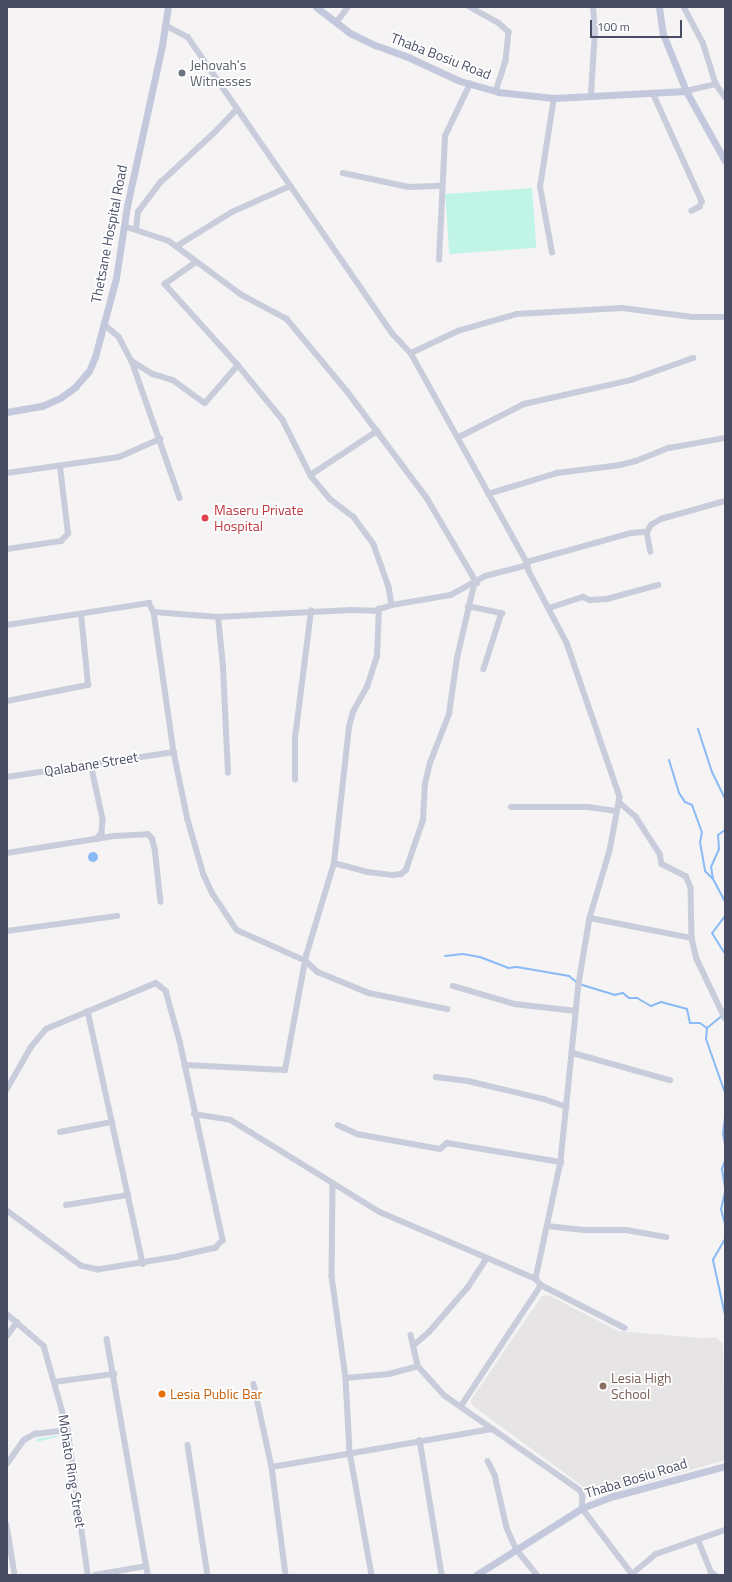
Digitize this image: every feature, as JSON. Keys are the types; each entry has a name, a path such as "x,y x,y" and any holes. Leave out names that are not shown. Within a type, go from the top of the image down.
{"street":[{"name":"Thetsane Hospital Road","path":"7,412 42,406 75,387 89,371 104,324 116,278 124,226 168,7"},
{"name":"Thaba Bosiu Road","path":"316,7 336,24 375,45 470,84 496,91 554,98 591,94 686,91"},
{"path":"336,24 348,7"},
{"path":"470,7 499,23 509,32 506,61 496,91"},
{"path":"591,94 595,31 593,7"},
{"path":"659,7 663,34 686,91 725,161"},
{"path":"684,7 703,42 716,84 723,90 725,98"},
{"path":"165,25 188,37 393,334 411,353 430,390 459,437 488,494 527,563 567,643 591,709 620,797 610,851 590,918 576,1011 561,1162 536,1279"},
{"path":"439,260 441,186 445,136 470,84"},
{"path":"686,91 716,84"},
{"path":"653,93 702,201 700,207 692,211"},
{"path":"552,252 540,187 554,98"},
{"path":"136,230 138,212 161,182 214,133 237,109"},
{"path":"343,173 409,187 441,186"},
{"path":"177,246 232,212 290,186"},
{"path":"124,226 177,246 242,295 287,319 377,431 427,498 475,584 468,606 449,714 430,763 425,784 421,826 406,870 401,874 368,872 334,864"},
{"path":"197,262 164,284 238,365 283,420 312,474 311,476 330,499 354,517 374,545 389,587 392,605"},
{"path":"411,353 458,331 517,314 622,308 692,317 725,317"},
{"path":"104,324 119,337 132,361 180,498"},
{"path":"459,437 524,404 631,380 693,358"},
{"path":"132,361 153,374 173,380 205,403 238,365"},
{"path":"312,474 377,431"},
{"path":"488,494 578,468 620,465 636,461 670,448 725,438"},
{"path":"7,473 60,467 119,457 160,439"},
{"path":"7,549 61,541 68,534 60,467"},
{"path":"650,552 647,532 651,525 661,519 725,502"},
{"path":"154,612 218,617 311,611 379,610 392,605 451,595 475,584 485,576 631,534 647,532"},
{"path":"549,608 583,597 590,600 607,599 658,584"},
{"path":"7,625 149,603 154,612 174,752 188,820 204,875 213,894 238,930 306,961 318,972 369,993 447,1009"},
{"path":"468,606 502,613 484,669"},
{"path":"185,1065 285,1070 306,961 334,864 349,727 367,687 377,656 379,610"},
{"path":"295,780 295,738 311,611"},
{"path":"7,701 88,685 81,614"},
{"path":"218,617 223,667 228,773"},
{"name":"Qalabane Street","path":"7,777 174,752"},
{"path":"92,764 103,819 102,833 98,839"},
{"path":"619,802 636,817 660,854 662,864 686,876 691,888 692,938 697,960 725,1018"},
{"path":"511,806 588,807 617,811"},
{"path":"7,853 139,833 152,838 161,902"},
{"path":"7,931 117,916"},
{"path":"590,918 692,938"},
{"path":"7,1089 31,1047 46,1029 156,983 166,991 185,1065 194,1114 223,1240 216,1248 143,1264 98,1270 81,1266 7,1211"},
{"path":"453,986 460,986 515,1004 576,1011"},
{"path":"88,1011 143,1264"},
{"path":"573,1053 670,1080"},
{"path":"436,1077 468,1081 544,1099 567,1107"},
{"path":"194,1114 231,1120 333,1183 404,1224 536,1279 541,1285 625,1328"},
{"path":"60,1132 112,1122"},
{"path":"338,1125 357,1134 440,1149 447,1142 561,1162"},
{"path":"333,1183 332,1276 346,1378 350,1452 372,1575"},
{"path":"66,1205 128,1195"},
{"path":"547,1226 584,1230 626,1230 666,1237"},
{"path":"413,1346 429,1332 468,1287 486,1259"},
{"path":"461,1406 541,1285"},
{"name":"Mohato Ring Street","path":"7,1314 44,1346 68,1430 88,1575"},
{"path":"7,1336 17,1322"},
{"path":"411,1335 418,1366 444,1395 581,1491 583,1497 582,1508 632,1574 656,1554 725,1530"},
{"path":"107,1339 148,1575"},
{"path":"346,1378 389,1374 418,1366"},
{"path":"54,1382 114,1374"},
{"path":"254,1384 272,1467 286,1575"},
{"path":"272,1467 420,1440 494,1429"},
{"path":"7,1464 24,1440 35,1434 68,1430"},
{"path":"420,1440 442,1575"},
{"path":"188,1445 208,1575"},
{"path":"488,1461 495,1475 501,1509 517,1550 537,1575"},
{"name":"Thaba Bosiu Road","path":"476,1575 582,1508 614,1496 725,1466"},
{"path":"7,1525 15,1575"},
{"path":"698,1539 711,1572 716,1575"},
{"path":"95,1575 146,1566"}],"shaded area":[{"name":"Lesia High School","path":"548,1295 618,1331 702,1338 716,1337 723,1344 725,1460 597,1497 472,1405 471,1400 508,1345 542,1296"}],"green space":[{"path":"532,188 536,248 449,254 445,194"},
{"path":"61,1436 36,1442 37,1439"}],"water":[{"path":"91,852 95,852 97,853 97,861 91,862 88,859 88,855"}],"waterway":[{"path":"698,729 712,772 725,799"},
{"path":"669,760 679,793 685,802 692,805 702,832 700,842 705,871 713,879 725,902"},
{"path":"713,879 711,867 719,849 718,835 725,830"},
{"path":"725,916 712,933 725,954"},
{"path":"445,956 463,954 480,957 508,968 517,967 569,976 579,984 614,995 623,993 629,998 637,998 651,1006 661,1002 687,1009 690,1023 700,1023 707,1028 706,1039 725,1093"},
{"path":"707,1028 722,1016"},
{"path":"725,1117 723,1134 725,1144"},
{"path":"725,1161 722,1169 725,1188"},
{"path":"725,1192 721,1209 725,1224"},
{"path":"725,1239 713,1260 725,1315"}],"place":[{"name":"Jehovah's Witnesses","path":"182,73"},
{"name":"Maseru Private Hospital","path":"205,518"},
{"name":"Lesia High School","path":"603,1386"},
{"name":"Lesia Public Bar","path":"162,1394"}]}
